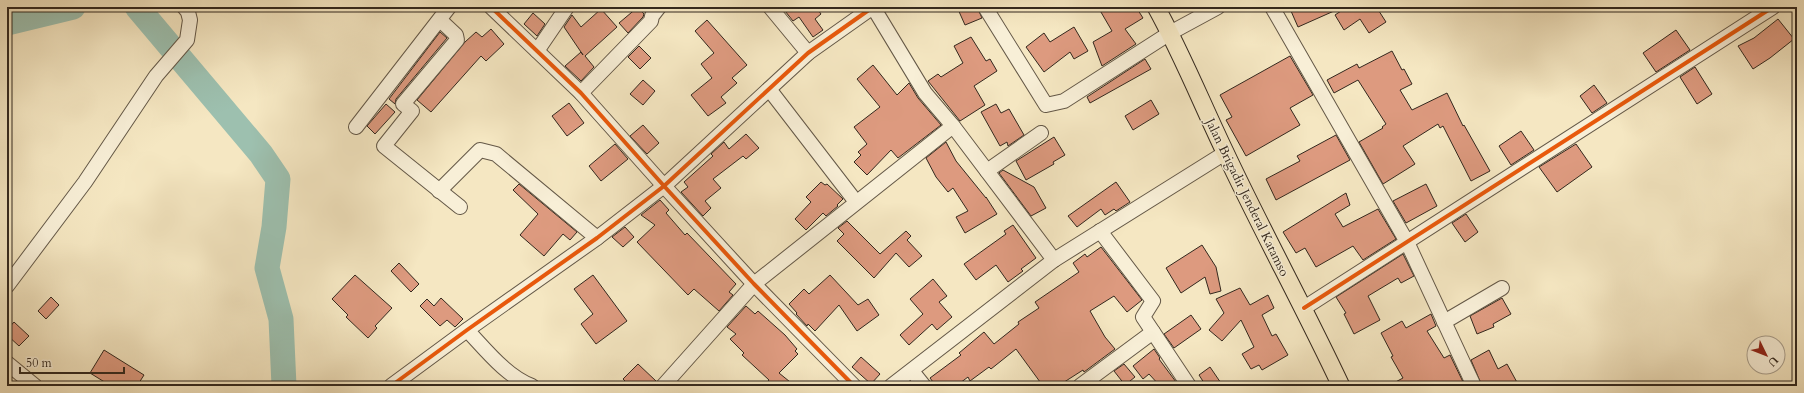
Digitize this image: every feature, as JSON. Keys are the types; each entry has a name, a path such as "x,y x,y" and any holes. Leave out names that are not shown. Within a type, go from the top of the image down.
{"main road":[{"name":"Jalan Brigadir Jenderal Katamso","path":"1156,7 1170,33 1225,153 1304,308 1341,386"}],"street":[{"path":"7,286 85,182 156,76 187,40 190,29 190,20 188,12 184,7"},
{"path":"356,127 449,7"},
{"path":"492,7 581,93 754,284 854,386"},
{"path":"536,51 567,7"},
{"path":"581,93 651,21 652,16 659,7"},
{"path":"770,7 808,53"},
{"path":"391,386 597,238 664,186 808,53 873,7 925,93 953,126 1054,260"},
{"path":"985,7 1046,105 1064,101 1170,33 1218,7"},
{"path":"1272,7 1407,242 1474,386"},
{"path":"1304,308 1773,7"},
{"path":"440,20 456,34 457,40 403,104 412,111 384,146 460,207"},
{"path":"769,89 856,202"},
{"path":"663,386 754,284 953,126"},
{"path":"987,171 1041,134"},
{"path":"439,191 480,150 496,154 597,238"},
{"path":"891,386 1054,260 1225,153"},
{"path":"1100,231 1152,301 1143,317 1189,386"},
{"path":"1444,322 1502,288"},
{"path":"467,330 489,354 520,381 532,386"},
{"path":"1085,385 1153,332"},
{"path":"7,363 34,386"},
{"path":"912,371 924,386"}],"building":[{"path":"638,7 644,14 643,17 628,33 619,23"},
{"path":"790,7 816,7 821,14 815,19 823,30 813,37 799,17 793,21 785,11"},
{"path":"957,7 977,7 982,18 965,25"},
{"path":"1098,7 1136,7 1143,18 1125,29 1136,44 1102,66 1093,42 1112,31"},
{"path":"1300,7 1343,7 1298,27 1291,11"},
{"path":"1347,7 1380,7 1377,8 1386,22 1369,33 1360,19 1344,30 1335,15"},
{"path":"601,9 617,27 585,56 594,67 581,81 565,66 581,52 564,27 572,15 581,27"},
{"path":"533,13 545,24 537,36 524,24"},
{"path":"1778,19 1794,39 1753,69 1738,46 1754,38"},
{"path":"707,20 747,65 732,78 737,83 721,97 726,103 708,116 691,95 712,78 701,64 714,53 695,31"},
{"path":"1074,27 1088,51 1074,59 1070,52 1044,72 1026,47 1044,33 1050,42"},
{"path":"491,29 504,44 486,61 481,56 431,112 417,100 465,42 476,32 482,37"},
{"path":"1676,30 1690,50 1656,72 1643,53"},
{"path":"440,32 447,38 396,99 395,104 389,99"},
{"path":"971,37 986,61 990,59 997,71 974,86 985,105 960,121 928,81 938,74 941,77 963,63 954,46"},
{"path":"639,46 651,58 640,69 628,57"},
{"path":"1392,51 1402,70 1404,69 1412,84 1400,90 1412,110 1447,93 1463,126 1464,125 1490,171 1471,181 1443,126 1440,128 1438,124 1403,146 1415,164 1383,184 1359,142 1383,128 1382,127 1386,124 1358,80 1334,93 1327,80 1357,64 1359,68"},
{"path":"1290,56 1313,95 1290,108 1300,125 1246,156 1226,120 1232,117 1220,95"},
{"path":"1145,59 1151,69 1090,103 1087,97"},
{"path":"873,65 897,95 909,83 918,98 941,125 898,158 891,150 867,175 854,162 861,155 858,152 867,144 854,127 880,107 857,79"},
{"path":"1695,67 1712,94 1697,104 1680,77"},
{"path":"643,80 655,91 643,105 630,94"},
{"path":"1594,85 1607,103 1592,113 1580,96"},
{"path":"1151,100 1159,114 1133,130 1125,116"},
{"path":"569,103 584,123 567,136 552,116"},
{"path":"386,104 395,112 375,134 367,126"},
{"path":"996,104 1001,113 1009,109 1024,135 1008,146 1007,142 1000,146 981,112"},
{"path":"643,125 659,143 647,154 630,136"},
{"path":"1521,131 1534,150 1511,165 1499,146"},
{"path":"746,134 759,148 746,159 743,156 713,179 721,188 705,201 711,208 703,216 681,192 688,187 684,182 713,156 711,154 724,142 729,149"},
{"path":"1336,135 1350,160 1276,200 1266,179 1300,161 1297,156"},
{"path":"1054,137 1065,155 1053,162 1054,164 1026,180 1016,161"},
{"path":"946,142 956,161 986,197 997,214 965,233 956,217 968,211 953,188 948,192 936,177 926,158"},
{"path":"615,144 628,159 601,181 589,166"},
{"path":"1576,144 1592,167 1557,192 1539,167"},
{"path":"1003,170 1034,187 1046,208 1031,216 999,173"},
{"path":"821,182 825,185 827,184 843,199 837,205 838,206 826,216 823,213 806,230 795,219 811,202 806,197"},
{"path":"1116,182 1130,202 1116,211 1114,209 1105,215 1101,209 1077,227 1068,216"},
{"path":"519,184 577,232 570,240 563,234 544,256 520,235 538,214 513,190"},
{"path":"1426,184 1437,206 1406,223 1393,201"},
{"path":"1346,193 1350,205 1335,214 1343,227 1378,209 1396,239 1363,260 1353,246 1316,267 1305,248 1296,253 1283,232"},
{"path":"660,200 669,210 666,213 685,235 687,233 736,284 729,292 733,295 719,311 694,289 688,295 637,242 655,225 641,215"},
{"path":"1466,214 1478,232 1465,242 1452,223"},
{"path":"847,221 880,254 906,231 911,236 907,240 922,256 909,267 896,253 874,278 837,241 844,234 838,228"},
{"path":"1013,225 1036,258 1021,269 1023,271 1008,282 996,265 976,280 964,264 1006,234 1004,231"},
{"path":"625,227 634,237 623,247 612,237"},
{"path":"1202,245 1216,267 1221,291 1210,294 1205,277 1181,293 1166,268"},
{"path":"1101,247 1142,300 1127,312 1114,296 1090,311 1105,337 1115,349 1084,372 1083,370 1058,386 1043,386 1016,349 991,369 989,367 970,381 968,377 956,386 936,386 930,378 961,355 959,353 984,332 994,344 1019,324 1018,322 1039,308 1035,302 1079,272 1073,263 1085,254 1087,257"},
{"path":"1403,254 1414,276 1401,283 1398,278 1368,296 1380,320 1354,334 1344,314 1346,313 1336,297"},
{"path":"399,263 419,284 411,292 391,271"},
{"path":"355,275 392,308 375,326 377,328 368,338 346,317 348,315 332,299"},
{"path":"593,275 627,321 596,344 581,324 593,314 574,289"},
{"path":"830,275 858,305 868,299 879,315 857,331 839,305 815,331 808,324 807,326 789,304 804,289 809,294"},
{"path":"933,279 947,296 939,302 952,317 937,330 932,324 909,345 900,335 923,314 910,299"},
{"path":"1240,288 1250,305 1268,295 1274,308 1262,315 1272,336 1276,334 1288,355 1262,370 1259,365 1251,369 1242,354 1254,347 1241,320 1222,341 1209,330 1224,313 1216,299"},
{"path":"51,297 59,305 46,319 38,311"},
{"path":"441,298 463,319 455,327 447,320 440,326 420,306 427,299 434,306"},
{"path":"1502,298 1511,314 1493,324 1494,327 1477,334 1470,316"},
{"path":"746,306 755,314 758,311 785,335 797,349 795,351 798,354 779,373 795,386 764,386 769,380 742,355 744,353 730,339 736,334 727,327"},
{"path":"1431,314 1436,326 1427,331 1444,358 1450,355 1465,386 1388,386 1403,378 1391,357 1393,356 1381,333 1402,321 1406,328"},
{"path":"1191,315 1201,329 1174,348 1164,334"},
{"path":"14,322 29,336 19,346 7,335 7,330"},
{"path":"1154,349 1160,358 1159,359 1179,386 1160,386 1149,374 1143,379 1133,366"},
{"path":"104,350 144,375 137,386 111,386 90,373"},
{"path":"1489,350 1498,369 1507,364 1519,386 1482,386 1471,360"},
{"path":"861,357 880,374 871,384 852,367"},
{"path":"638,364 656,381 655,386 630,386 623,379"},
{"path":"1124,364 1135,377 1125,385 1114,371"},
{"path":"1210,367 1223,386 1206,386 1199,375"}],"waterway":[{"path":"7,23 73,7"},
{"path":"137,7 261,154 278,179 274,227 267,268 281,319 284,386"}],"cycle path":[{"path":"491,7 581,93 754,284 854,386"},
{"path":"391,386 597,238 664,186 808,53 873,7"},
{"path":"1304,308 1773,7"}]}
